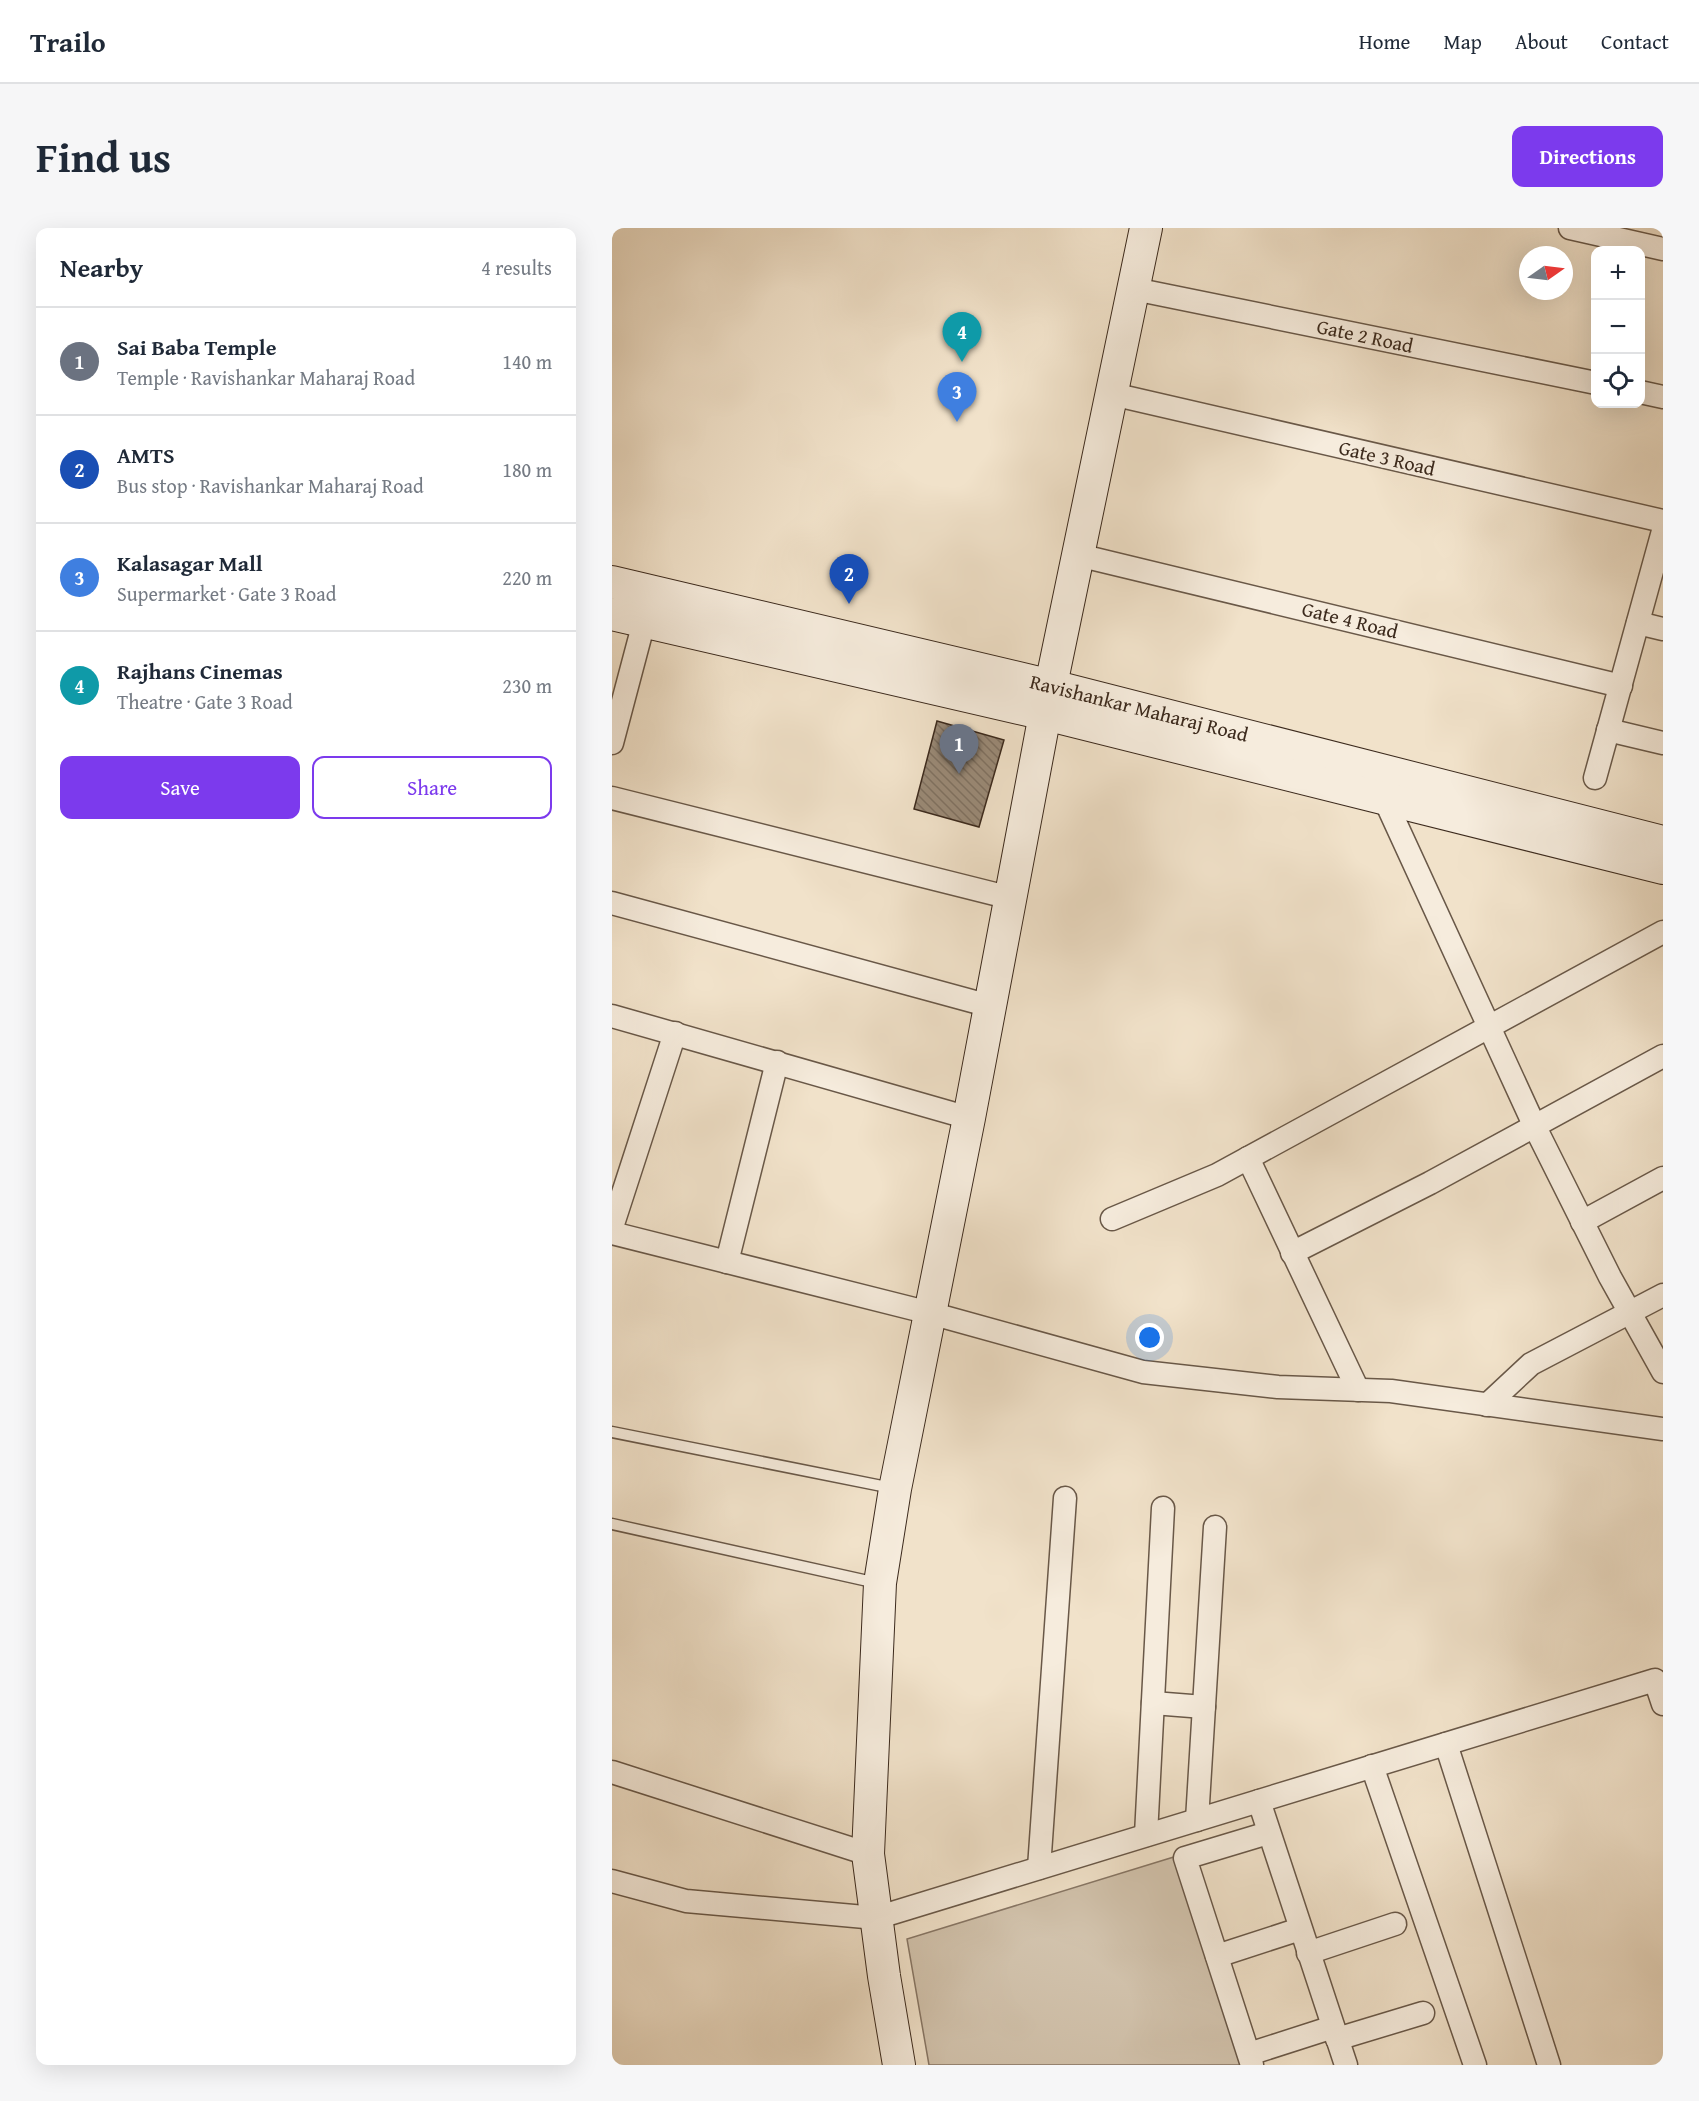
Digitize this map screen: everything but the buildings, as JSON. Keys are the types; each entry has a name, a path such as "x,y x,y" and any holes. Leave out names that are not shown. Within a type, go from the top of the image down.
{"main road":[{"path":"899,2065 868,1854 880,1583 895,1489 969,1118 1048,700 1146,228"},
{"name":"Ravishankar Maharaj Road","path":"612,582 1048,700 1384,798 1663,868"},
{"name":"Ravishankar Maharaj Road","path":"612,614 1048,700 1663,842"}],"street":[{"path":"1570,228 1663,249"},
{"name":"Gate 2 Road","path":"1134,289 1591,382"},
{"path":"1645,393 1663,397"},
{"name":"Gate 3 Road","path":"1112,394 1663,521"},
{"path":"1595,778 1663,531"},
{"name":"Gate 4 Road","path":"1078,555 1621,686"},
{"path":"612,743 644,622"},
{"path":"1638,623 1663,629"},
{"path":"1608,730 1663,743"},
{"path":"612,798 1011,898"},
{"path":"1384,798 1487,1027 1535,1127 1582,1222 1663,1372"},
{"path":"612,903 990,1006"},
{"path":"1112,1219 1216,1175 1663,932"},
{"path":"612,1016 969,1118"},
{"path":"612,1227 675,1034"},
{"path":"1292,1253 1535,1127 1663,1056"},
{"path":"727,1262 777,1062"},
{"path":"1248,1158 1358,1390"},
{"path":"1582,1222 1663,1178"},
{"path":"612,1233 930,1313 1143,1372 1278,1387 1391,1391 1663,1429"},
{"path":"1487,1405 1531,1364 1663,1295"},
{"path":"1039,1868 1065,1498"},
{"path":"1146,1835 1163,1508"},
{"path":"1197,1820 1215,1527"},
{"path":"612,1881 686,1901 876,1918 1656,1680 1663,1704"},
{"path":"1153,1702 1204,1707"},
{"path":"1446,1744 1549,2065"},
{"path":"1372,1766 1475,2065"},
{"path":"612,1772 868,1854"},
{"path":"1259,1801 1346,2065"},
{"path":"1268,1833 1185,1858 1251,2060 1335,2033 1423,2013"},
{"path":"1308,1953 1395,1924"},
{"path":"1217,1956 1300,1929"}],"lane":[{"path":"612,1432 895,1489"},
{"path":"612,1524 880,1583"}],"shaded area":[{"path":"1177,1856 1241,2065 929,2065 907,1939"}],"place":[{"name":"Rajhans Cinemas","path":"962,362"},
{"name":"Kalasagar Mall","path":"957,422"},
{"name":"AMTS","path":"849,604"},
{"name":"Sai Baba Temple","path":"959,774"}]}
